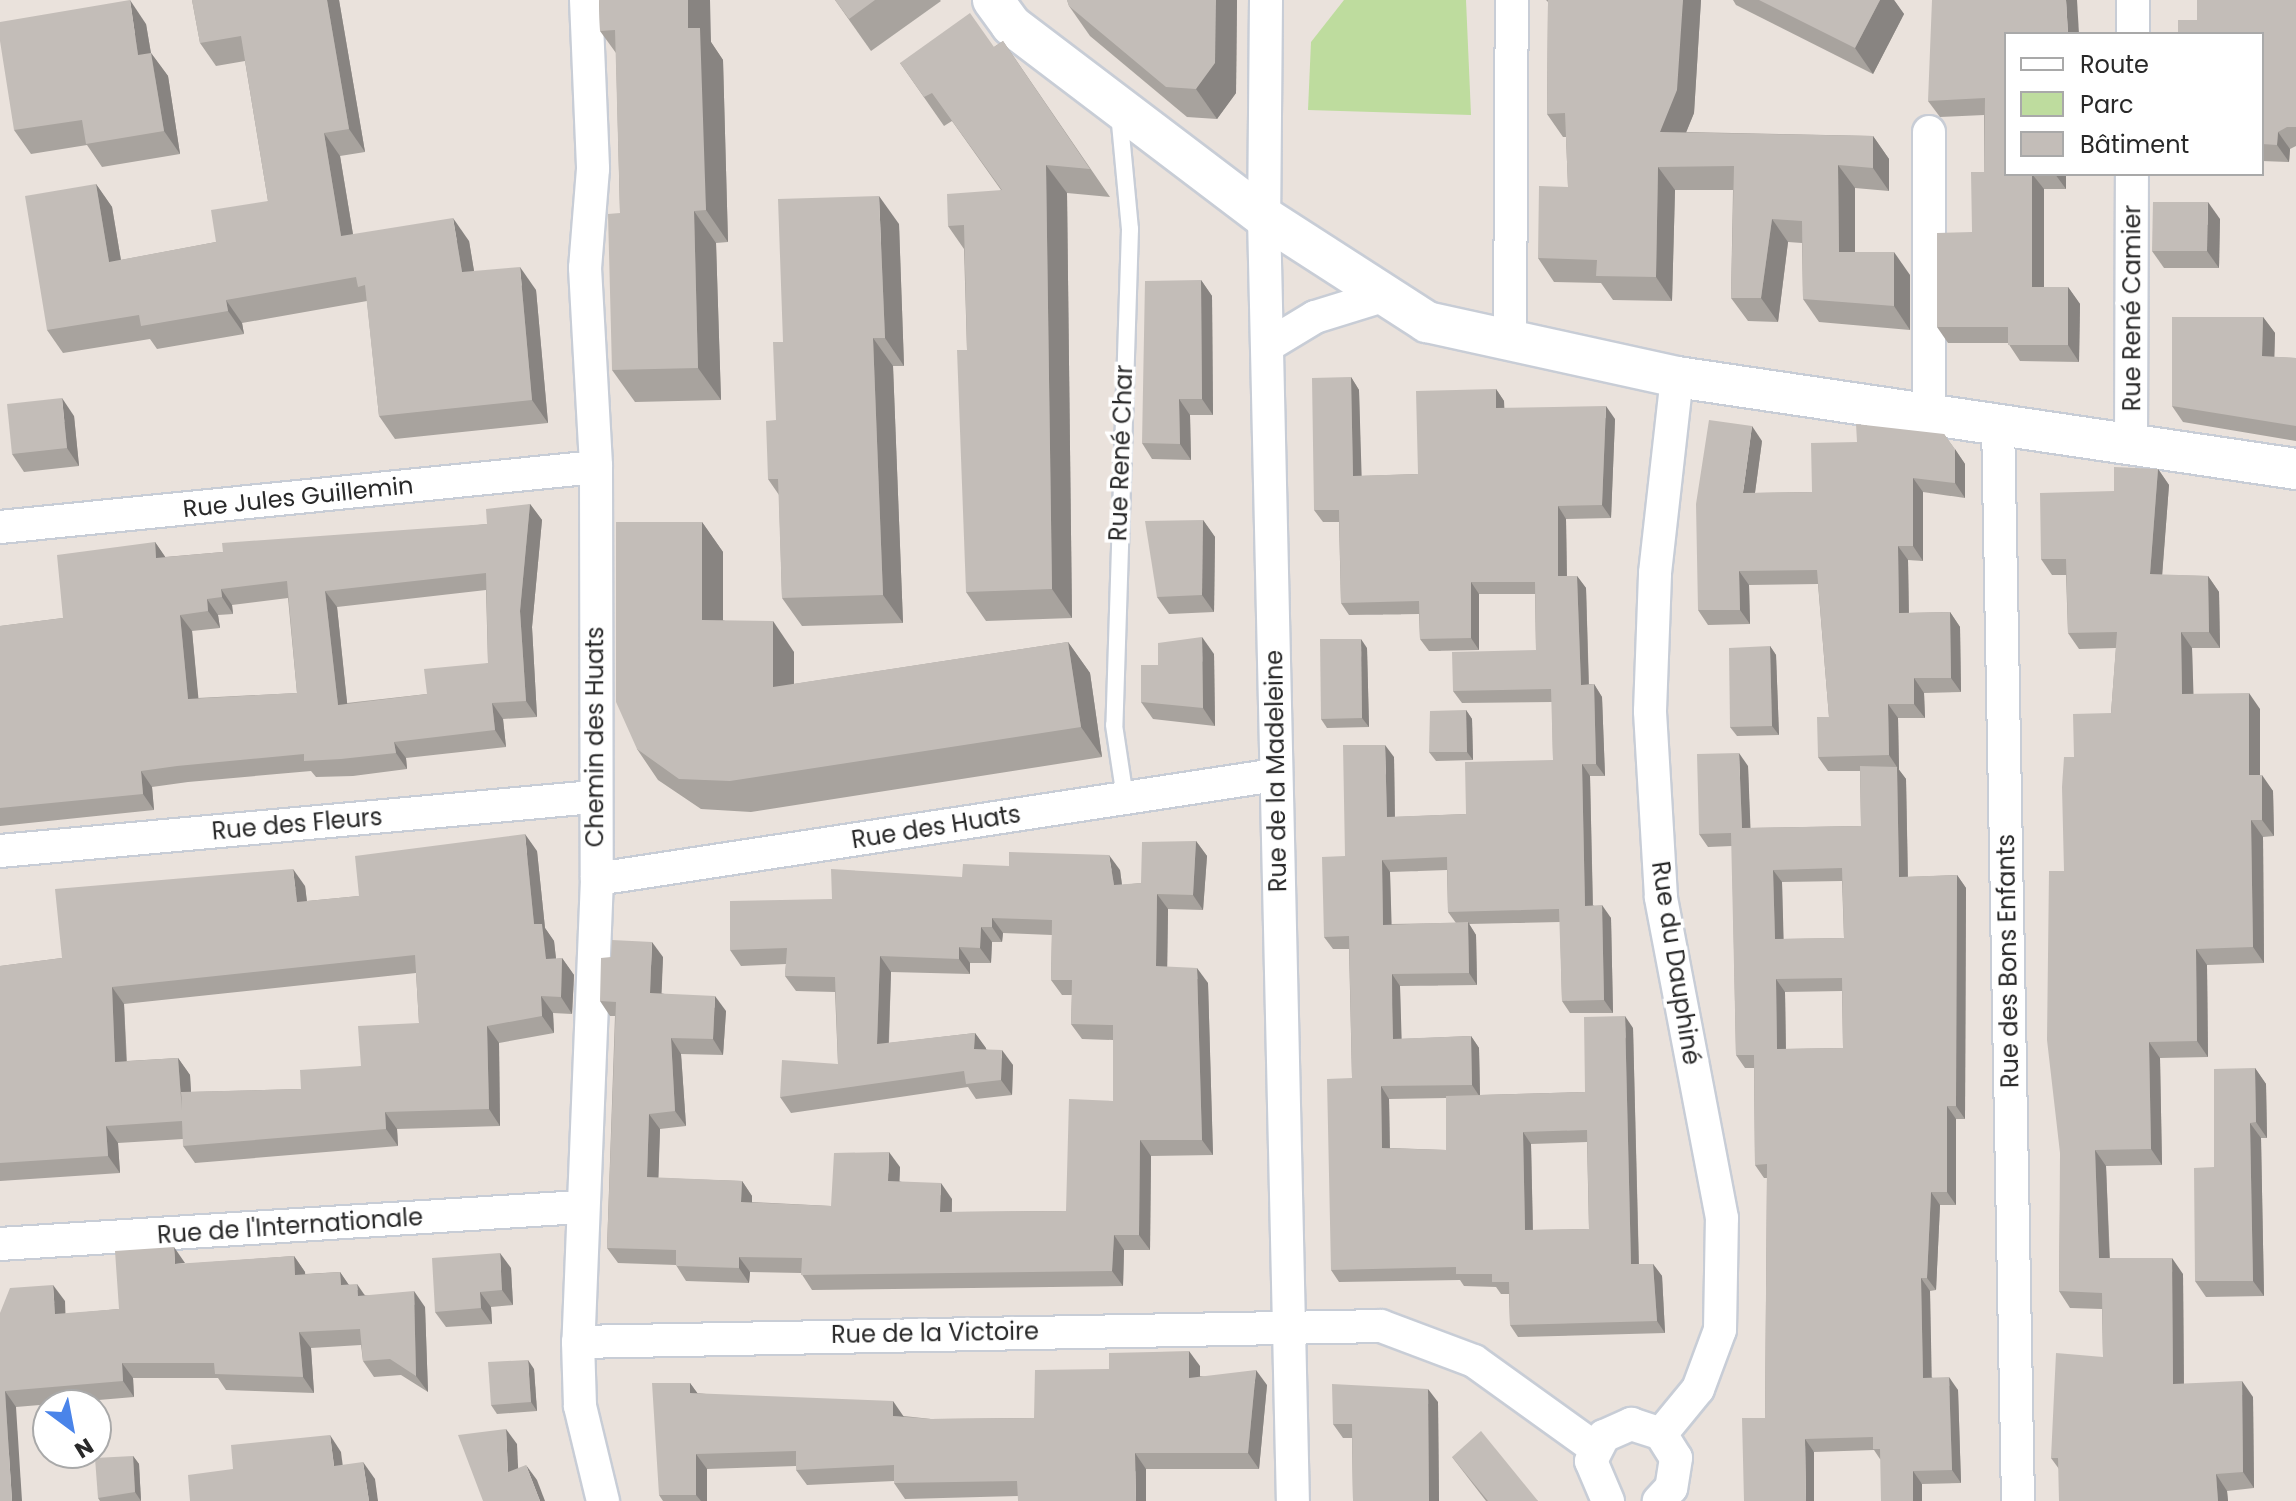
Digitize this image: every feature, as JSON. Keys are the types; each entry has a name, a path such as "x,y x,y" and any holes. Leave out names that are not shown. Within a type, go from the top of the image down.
{"street":[{"name":"Chemin des Huats","path":"586,0 593,169 585,268 596,467 593,797 597,879 580,1207 578,1342 598,1487"},
{"path":"993,0 1011,25 1264,217 1427,322 1677,377 1998,421 2296,469"},
{"path":"1023,0 1077,74"},
{"name":"Rue de la Madeleine","path":"1266,0 1264,217 1275,775 1292,1324 1293,1501"},
{"path":"1510,341 1512,0"},
{"path":"2133,0 2133,32"},
{"path":"1929,132 1929,412"},
{"name":"Rue René Camier","path":"2131,443 2132,176"},
{"path":"1267,346 1315,317 1383,296"},
{"name":"Rue du Dauphiné","path":"1661,1434 1698,1389 1720,1330 1722,1234 1661,897 1652,742 1655,573 1677,377"},
{"name":"Rue des Bons Enfants","path":"1998,421 2018,1501"},
{"name":"Rue Jules Guillemin","path":"0,527 596,467"},
{"name":"Rue des Huats","path":"597,879 1275,775"},
{"name":"Rue des Fleurs","path":"0,851 593,797"},
{"name":"Rue de l'Internationale","path":"0,1244 580,1207"},
{"name":"Rue de la Victoire","path":"578,1342 1292,1324 1381,1326 1474,1361 1595,1448"},
{"path":"1608,1501 1592,1476 1595,1448 1631,1424 1661,1434 1676,1474 1659,1501"}],"lane":[{"name":"Rue René Char","path":"1118,108 1130,229 1114,725 1125,798"}],"green space":[{"path":"1344,0 1466,0 1471,115 1308,110 1311,42"}],"building":[{"path":"130,0 138,55 151,53 164,131 86,144 82,120 14,130 0,41 0,22"},
{"path":"192,0 327,0 349,129 324,133 341,236 453,218 462,272 520,267 532,400 379,416 365,285 358,287 356,277 226,300 228,311 141,326 139,315 47,330 25,196 96,184 109,262 216,242 211,210 268,201 241,36 200,43"},
{"path":"599,0 688,0 688,28 700,28 706,210 694,211 698,368 612,370 608,214 620,213 615,30 600,31"},
{"path":"835,0 875,0 849,19"},
{"path":"1067,0 1216,0 1215,63 1196,89 1166,87 1069,6"},
{"path":"1548,0 1683,0 1677,90 1660,132 1873,136 1873,168 1838,165 1839,252 1894,252 1894,306 1803,299 1802,221 1772,219 1761,298 1731,298 1734,166 1658,167 1656,277 1596,276 1597,260 1538,258 1539,186 1568,187 1565,113 1547,114"},
{"path":"1759,0 1880,0 1855,48"},
{"path":"1932,0 2066,0 2068,32 2004,32 2004,176 2032,176 2032,287 2068,287 2068,345 2008,345 2008,327 1937,327 1937,233 1972,232 1971,172 1984,172 1985,98 1928,101"},
{"path":"2197,0 2296,0 2296,127 2287,127 2278,132 2277,145 2264,144 2264,32 2178,32 2178,20 2197,20"},
{"path":"970,13 994,47 1003,41 1090,169 1046,165 1052,589 966,592 957,350 967,350 964,225 948,226 947,194 1002,190 932,93 924,97 900,63"},
{"path":"879,196 885,338 873,338 883,595 782,598 778,479 768,479 766,421 776,420 773,342 783,342 778,199"},
{"path":"2153,202 2208,202 2207,251 2152,251"},
{"path":"1201,280 1202,399 1179,399 1180,444 1142,443 1145,281"},
{"path":"2172,317 2263,317 2262,356 2296,358 2296,426 2172,406"},
{"path":"1351,377 1353,476 1418,474 1416,391 1496,389 1496,408 1606,406 1602,505 1558,506 1558,576 1577,576 1581,685 1594,684 1596,764 1582,764 1585,906 1602,905 1604,1000 1562,1001 1559,909 1448,912 1447,857 1382,860 1383,925 1468,922 1469,973 1392,974 1392,1005 1393,1039 1471,1036 1472,1085 1381,1086 1382,1148 1446,1150 1446,1096 1585,1092 1584,1017 1625,1016 1631,1264 1653,1264 1657,1321 1510,1325 1509,1282 1492,1282 1492,1274 1456,1274 1456,1267 1331,1270 1327,1079 1352,1078 1349,936 1324,937 1322,857 1345,856 1343,745 1385,745 1387,817 1466,814 1465,762 1553,760 1551,689 1453,691 1452,652 1536,650 1535,582 1471,582 1471,638 1420,639 1419,601 1341,603 1339,510 1314,510 1312,378","holes":["1587,1130 1589,1229 1525,1230 1523,1132"]},
{"path":"62,398 67,448 12,454 7,404"},
{"path":"1709,420 1752,426 1743,493 1812,492 1811,443 1857,442 1856,424 1944,434 1955,449 1955,483 1913,478 1913,546 1898,546 1899,613 1950,612 1951,678 1914,678 1914,704 1888,704 1889,755 1818,757 1817,717 1829,717 1817,570 1739,571 1740,610 1698,610 1696,504"},
{"path":"2114,467 2158,469 2150,574 2208,576 2209,632 2181,632 2182,694 2249,693 2249,775 2262,775 2262,820 2251,820 2253,947 2196,949 2197,1041 2149,1042 2151,1149 2095,1150 2099,1258 2172,1258 2173,1384 2242,1381 2243,1472 2216,1474 2218,1501 2059,1501 2058,1458 2051,1458 2056,1353 2103,1357 2102,1293 2059,1291 2060,1153 2047,1040 2049,871 2064,871 2062,787 2064,757 2074,757 2073,714 2111,713 2117,632 2068,633 2066,559 2041,559 2040,493 2114,491"},
{"path":"530,504 520,611 526,701 492,703 495,730 394,742 396,753 304,761 304,754 141,771 143,794 0,808 0,626 63,618 57,555 155,542 156,558 223,552 222,543 487,524 486,509","holes":["486,573 488,663 424,669 427,694 338,705 325,591","287,581 297,693 188,699 180,615 208,611 207,599 222,597 221,589"]},
{"path":"1203,520 1202,595 1157,597 1145,521"},
{"path":"616,522 702,522 702,620 773,621 773,687 1068,642 1081,727 730,781 679,779 637,749 616,702"},
{"path":"1202,637 1203,708 1141,702 1141,665 1158,665 1158,643"},
{"path":"1320,639 1361,639 1362,718 1321,719"},
{"path":"1770,646 1772,726 1730,727 1729,648"},
{"path":"1466,710 1467,752 1429,752 1430,711"},
{"path":"1739,753 1742,828 1861,826 1860,766 1897,767 1899,877 1957,875 1956,1106 1947,1106 1947,1192 1931,1192 1927,1278 1921,1278 1923,1378 1949,1377 1952,1470 1913,1471 1913,1501 1881,1501 1880,1449 1873,1449 1873,1437 1805,1439 1806,1501 1744,1501 1742,1418 1765,1418 1767,1164 1755,1165 1754,1055 1736,1055 1731,833 1699,834 1697,754","holes":["1842,868 1844,938 1775,939 1773,870","1842,978 1843,1048 1777,1049 1776,979"]},
{"path":"525,834 534,924 542,924 546,959 562,958 561,997 541,996 542,1016 487,1026 489,1109 385,1112 386,1129 183,1146 182,1121 106,1126 108,1156 0,1163 0,966 62,958 55,889 293,869 297,902 359,896 355,856","holes":["415,955 419,1023 358,1026 361,1066 300,1070 301,1089 181,1092 182,1111 178,1058 115,1062 112,987"]},
{"path":"1196,841 1193,895 1157,894 1156,966 1197,968 1202,1140 1140,1140 1139,1235 1114,1235 1112,1271 801,1275 802,1258 739,1257 739,1268 676,1266 676,1250 607,1248 616,1002 600,1001 601,958 611,957 612,940 652,942 650,993 715,996 713,1039 671,1038 675,1111 649,1114 647,1177 742,1181 741,1202 831,1206 834,1153 889,1152 888,1181 941,1183 940,1212 1066,1211 1069,1099 1113,1101 1113,1025 1071,1024 1072,980 1051,980 1052,920 992,918 992,927 981,927 980,948 959,947 959,959 880,956 877,1044 975,1033 974,1049 1002,1050 1001,1080 966,1084 964,1071 780,1097 782,1060 838,1064 835,977 785,976 787,948 730,950 730,901 832,899 831,869 962,877 963,864 1009,866 1009,852 1109,855 1114,885 1141,883 1142,842"},
{"path":"2255,1068 2256,1122 2250,1123 2253,1281 2195,1281 2194,1168 2214,1167 2214,1069"},
{"path":"174,1247 175,1264 294,1256 295,1275 340,1272 341,1285 357,1284 358,1296 414,1291 416,1376 390,1359 363,1361 360,1329 299,1332 303,1377 215,1374 214,1363 122,1363 123,1381 5,1391 12,1501 0,1501 0,1313 10,1288 53,1285 55,1314 119,1309 115,1251"},
{"path":"500,1253 502,1290 480,1292 481,1308 435,1312 432,1258"},
{"path":"1189,1351 1189,1378 1256,1370 1248,1453 1135,1453 1136,1501 1018,1501 1017,1481 894,1483 894,1465 796,1470 796,1451 696,1454 696,1495 659,1495 652,1383 690,1383 690,1393 893,1401 893,1416 931,1419 1034,1418 1035,1370 1109,1369 1109,1353"},
{"path":"528,1360 531,1402 491,1405 488,1362"},
{"path":"1332,1384 1428,1389 1429,1501 1353,1501 1352,1424 1333,1424"},
{"path":"506,1429 508,1472 526,1465 540,1501 483,1501 458,1435"},
{"path":"1481,1431 1538,1501 1488,1501 1452,1457"},
{"path":"330,1435 334,1466 363,1462 369,1501 190,1501 188,1475 233,1469 231,1445"},
{"path":"133,1456 135,1492 98,1498 96,1469 112,1469 112,1457"}]}
